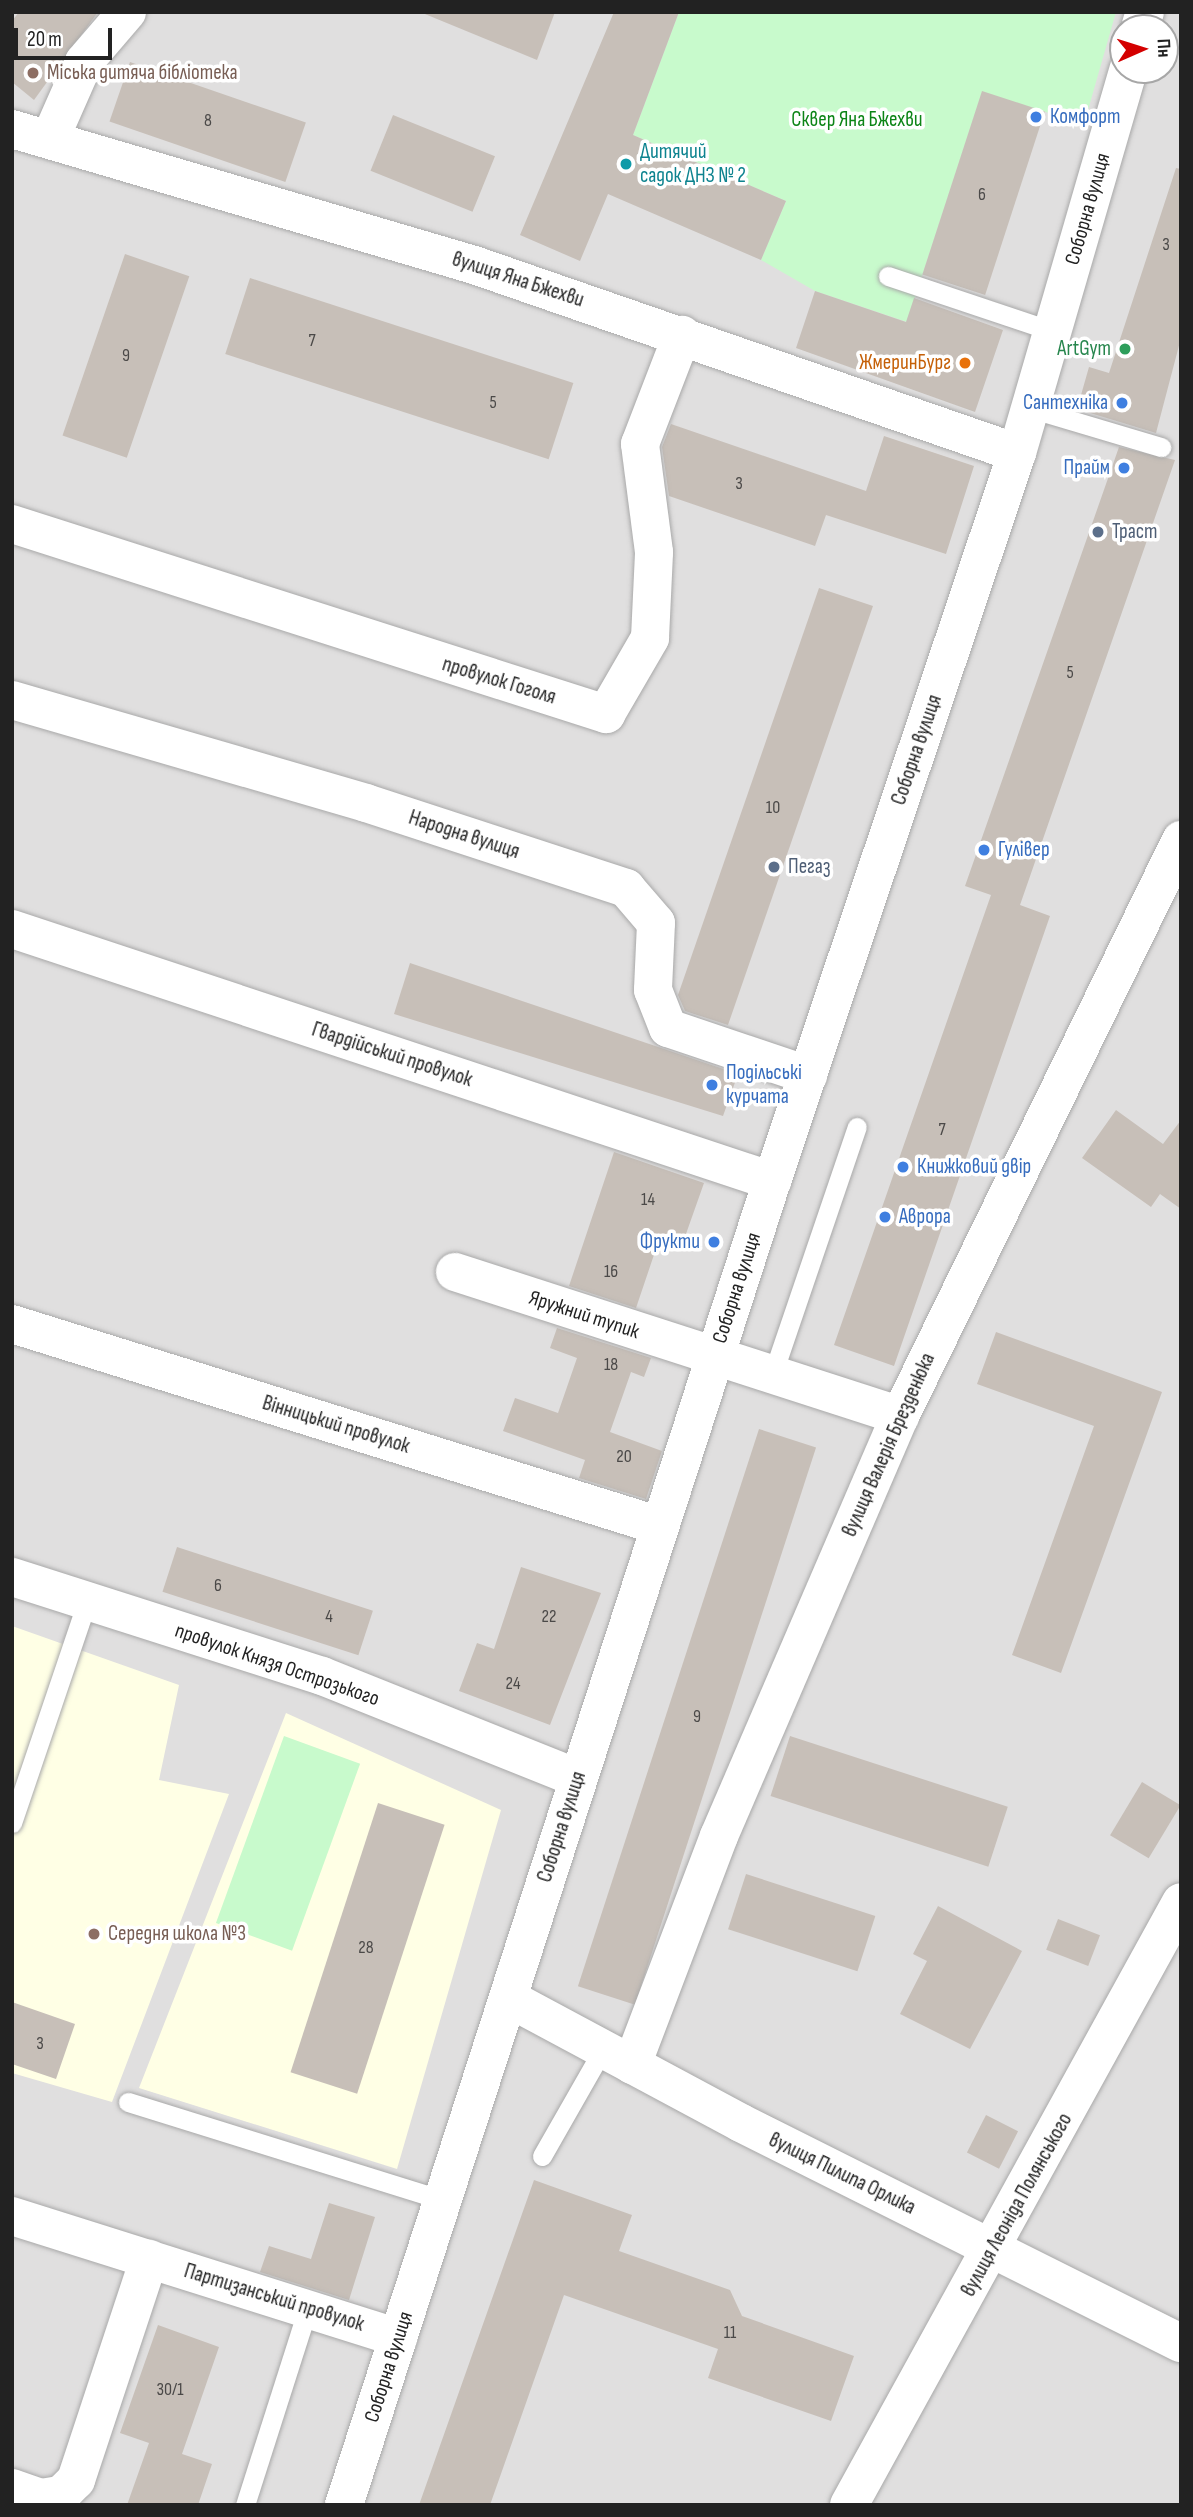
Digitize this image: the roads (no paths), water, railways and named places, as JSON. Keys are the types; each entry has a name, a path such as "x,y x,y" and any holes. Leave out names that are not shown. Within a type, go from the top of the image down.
{"street":[{"path":"50,139 84,62 127,12"},
{"name":"Соборна вулиця","path":"344,2505 772,1181 1017,453 1124,84"},
{"name":"вулиця Яна Бжехви","path":"12,129 477,266 1017,453"},
{"name":"провулок Гоголя","path":"12,524 606,714 650,638 654,552 640,443 682,335"},
{"name":"Народна вулиця","path":"12,700 366,803 626,888 656,923 653,990 668,1028 808,1075"},
{"name":"вулиця Валерія Брезденюка","path":"618,2057 719,1836 900,1416 1181,840"},
{"name":"Гвардійський провулок","path":"12,929 772,1181"},
{"name":"Яружний тупик","path":"455,1272 714,1359 900,1416"},
{"name":"Вінницький провулок","path":"12,1324 660,1526"},
{"name":"провулок Князя Острозького","path":"12,1577 323,1676 577,1778"},
{"name":"вулиця Леоніда Полянського","path":"849,2505 994,2249 1181,1902"},
{"name":"вулиця Пилипа Орлика","path":"508,1998 618,2057 1181,2343"},
{"name":"Партизанський провулок","path":"12,2216 398,2338"},
{"path":"12,2488 41,2498 61,2495 76,2480 149,2259"}],"lane":[{"path":"888,276 1052,331"},
{"path":"1030,408 1161,447"},
{"path":"772,1376 857,1127"},
{"path":"12,1823 87,1601"},
{"path":"542,2156 618,2057"},
{"path":"128,2102 442,2200"},
{"path":"245,2505 308,2308"}],"place":[{"name":"Міська дитяча бібліотека","path":"33,73"},
{"name":"Комфорт","path":"1036,117"},
{"name":"Дитячий садок ДНЗ № 2","path":"626,164"},
{"name":"ArtGym","path":"1125,349"},
{"name":"ЖмеринБург","path":"965,363"},
{"name":"Сантехніка","path":"1122,403"},
{"name":"Прайм","path":"1124,468"},
{"name":"Траст","path":"1098,532"},
{"name":"Гулівер","path":"984,850"},
{"name":"Пегаз","path":"774,867"},
{"name":"Подільські курчата","path":"712,1085"},
{"name":"Книжковий двір","path":"903,1167"},
{"name":"Аврора","path":"885,1217"},
{"name":"Фрукти","path":"714,1242"},
{"name":"Середня школа №3","path":"94,1934"}],"park label":[{"name":"Сквер Яна Бжехви","path":"857,120"}]}
